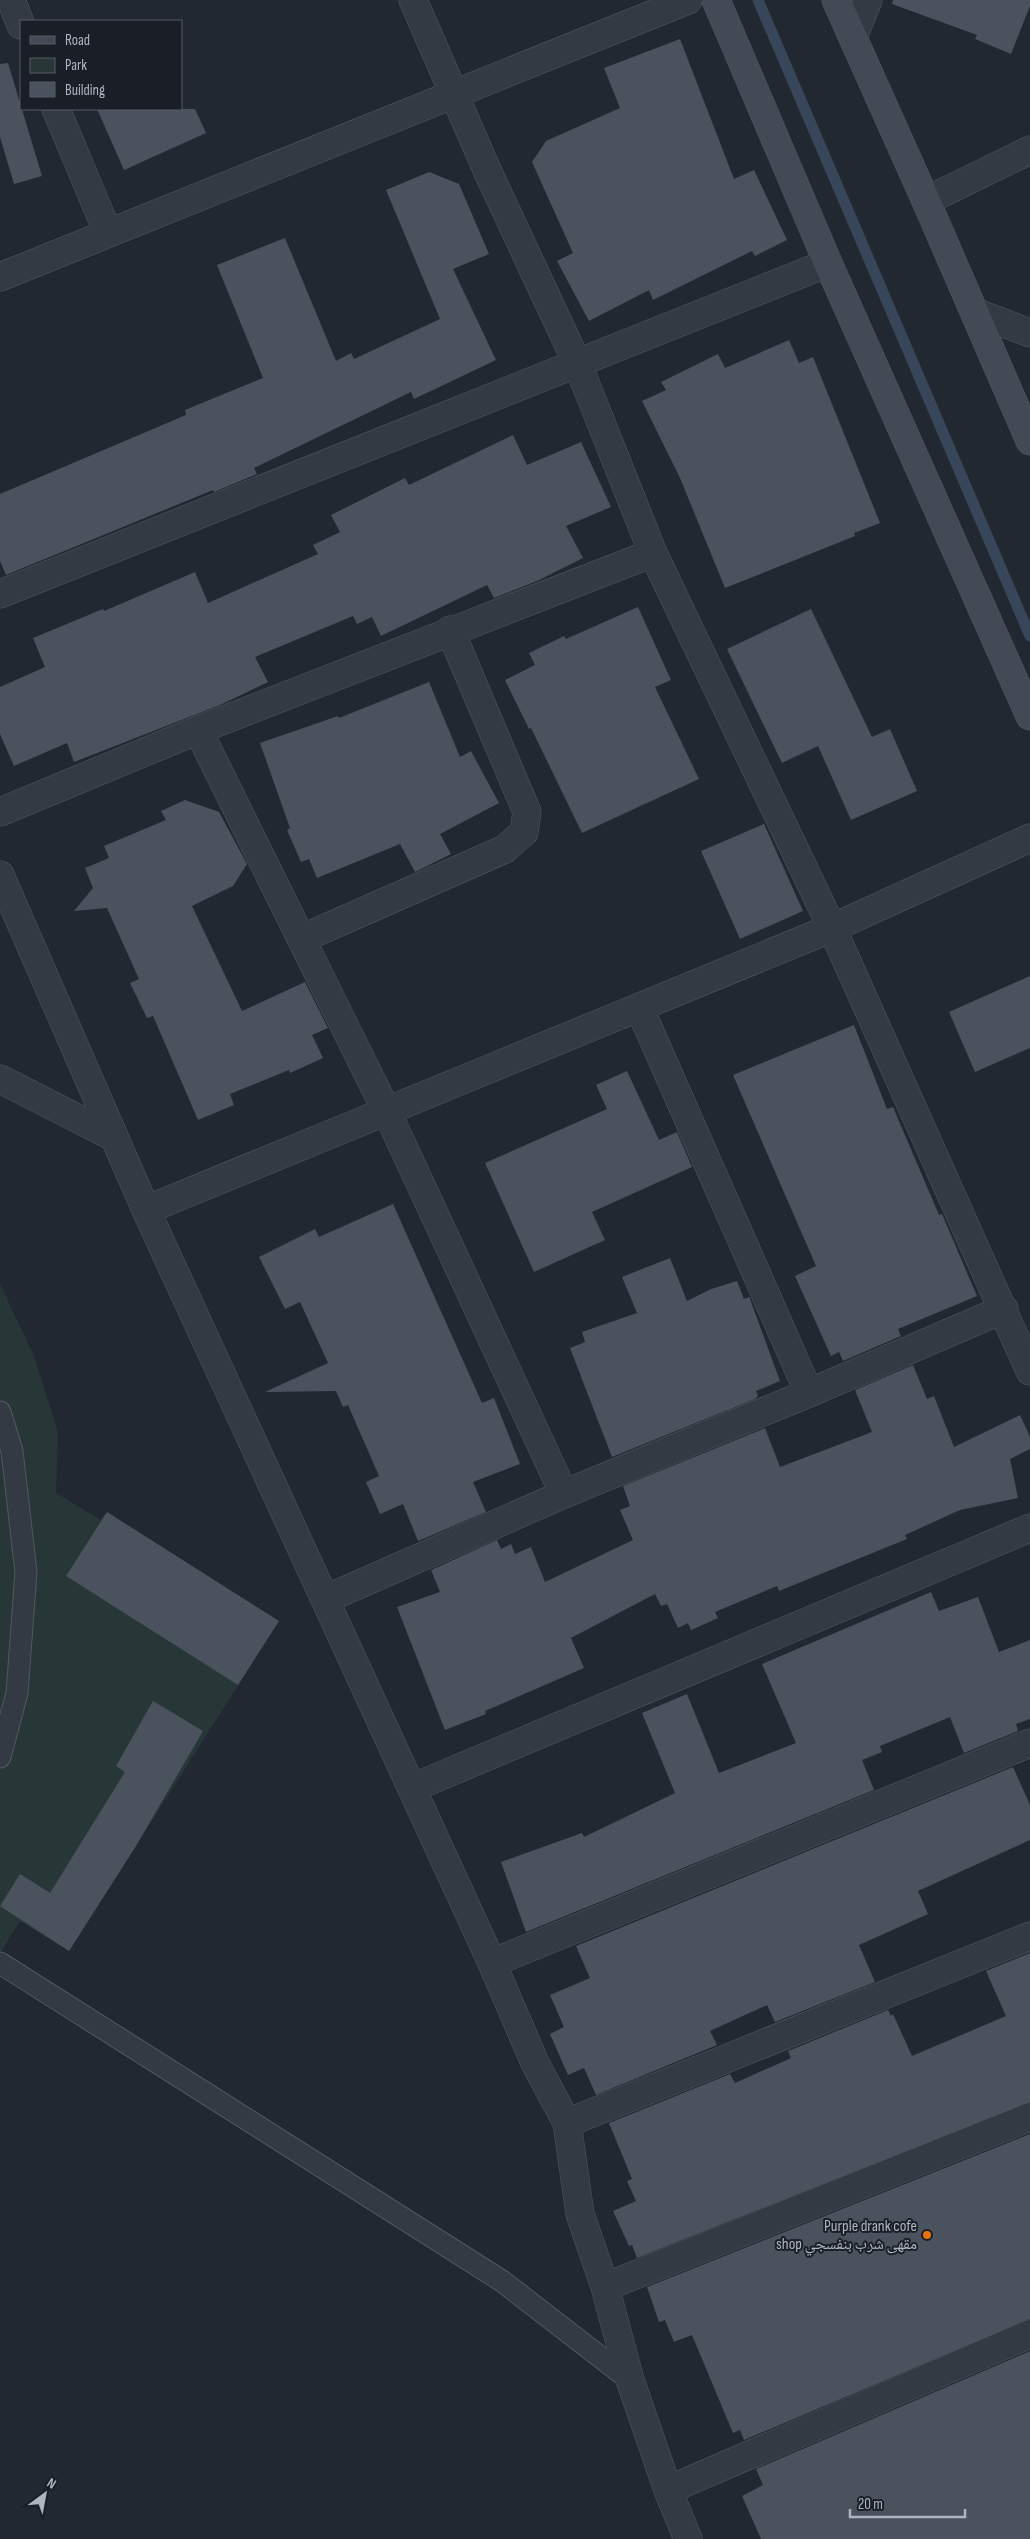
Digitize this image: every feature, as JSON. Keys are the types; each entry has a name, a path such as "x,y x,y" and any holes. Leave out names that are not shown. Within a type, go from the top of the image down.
{"main road":[{"path":"716,0 828,264 1030,716"},
{"path":"836,0 975,312 1030,441"}],"street":[{"path":"413,0 452,94 578,365 653,553 832,928 1004,1309 1030,1371"},
{"path":"0,277 688,0"},
{"path":"853,36 868,0"},
{"path":"56,110 108,233"},
{"path":"926,201 1030,150"},
{"path":"0,594 828,264"},
{"path":"975,312 1030,333"},
{"path":"0,812 198,730 450,630 653,553"},
{"path":"302,939 505,849 524,832 527,812 450,630"},
{"path":"198,730 386,1112 564,1494"},
{"path":"146,1210 832,928 1030,838"},
{"path":"0,875 146,1210 492,1963 535,2063 567,2123 580,2214 605,2287 630,2380 668,2490 688,2539"},
{"path":"639,1007 810,1393"},
{"path":"0,1079 114,1137"},
{"path":"326,1599 564,1494 810,1393 1004,1309"},
{"path":"412,1788 1030,1528"},
{"path":"492,1963 1030,1743"},
{"path":"567,2123 1030,1936"},
{"path":"605,2287 1030,2116"},
{"path":"668,2490 1030,2334"}],"lane":[{"path":"0,1412 12,1451 26,1572 17,1693 0,1756"},
{"path":"0,1963 502,2281 630,2380"}],"green space":[{"path":"0,1284 34,1356 58,1432 56,1493 101,1520 107,1512 279,1621 69,1951 20,1921 0,1953"}],"building":[{"path":"893,0 1030,0 1030,6 1011,54 975,39 977,35 892,4"},
{"path":"680,39 734,179 754,170 787,240 755,256 752,251 653,300 649,290 589,321 557,261 573,253 532,162 546,141 620,108 604,68"},
{"path":"8,63 20,103 20,110 22,110 42,176 14,184 0,137 0,64"},
{"path":"195,109 206,133 124,170 97,110"},
{"path":"429,172 459,184 489,254 453,269 496,360 414,399 411,392 254,468 257,474 214,492 213,490 6,575 0,561 0,494 186,415 185,410 263,378 217,265 285,238 336,361 351,353 354,359 440,319 386,190"},
{"path":"789,340 799,363 813,357 880,523 854,533 855,536 725,588 680,478 642,401 666,390 661,382 718,354 725,368"},
{"path":"513,435 527,465 581,442 611,507 566,526 583,558 537,581 494,598 487,585 381,636 372,617 357,624 353,616 255,657 268,682 220,705 74,762 67,743 14,766 0,734 0,687 45,667 33,638 103,609 104,611 195,572 208,603 318,554 313,545 340,532 331,515 405,478 409,485"},
{"path":"638,607 671,680 655,687 699,779 582,833 531,728 529,729 505,680 535,665 529,653 564,636 566,639"},
{"path":"811,609 872,737 890,729 917,791 851,820 818,746 782,763 727,649"},
{"path":"429,682 460,757 471,751 499,803 440,834 451,854 415,872 400,844 317,878 309,859 301,862 287,830 290,828 260,743 338,716 339,718"},
{"path":"185,800 219,812 247,864 233,886 192,906 242,1011 305,982 328,1028 312,1035 323,1058 290,1073 289,1070 230,1094 234,1105 198,1120 153,1016 147,1018 130,983 139,979 107,908 74,911 93,888 85,868 109,858 104,846 166,820 161,811"},
{"path":"764,824 803,911 740,939 701,851"},
{"path":"1030,976 1030,1048 975,1072 949,1012"},
{"path":"854,1025 887,1109 893,1107 939,1215 942,1214 977,1296 898,1329 901,1336 843,1361 839,1352 831,1356 795,1276 816,1266 733,1075"},
{"path":"627,1071 659,1140 677,1132 692,1167 592,1212 605,1240 534,1272 485,1163 607,1109 596,1085"},
{"path":"393,1204 482,1403 494,1398 520,1464 473,1482 486,1512 418,1541 403,1504 380,1514 366,1482 379,1476 348,1405 343,1407 336,1391 265,1392 328,1363 300,1302 285,1309 259,1257 315,1229 319,1237"},
{"path":"670,1258 687,1301 711,1289 737,1281 744,1299 750,1297 780,1381 756,1391 758,1396 755,1399 612,1457 570,1348 585,1342 582,1332 637,1313 622,1277"},
{"path":"913,1365 927,1399 934,1396 954,1447 1020,1415 1030,1437 1030,1449 1010,1459 1018,1498 960,1510 905,1535 907,1539 779,1591 777,1586 715,1612 718,1618 691,1630 688,1623 678,1628 667,1604 661,1606 655,1594 571,1638 584,1668 485,1711 486,1714 445,1730 397,1607 440,1592 431,1570 497,1540 501,1549 511,1544 515,1554 531,1547 545,1582 633,1540 620,1510 630,1506 623,1486 765,1428 780,1467 872,1432 855,1390"},
{"path":"107,1512 279,1621 238,1685 66,1576"},
{"path":"931,1592 939,1611 978,1597 999,1652 1030,1640 1030,1719 1016,1724 1018,1731 964,1753 950,1717 880,1746 882,1752 862,1760 874,1790 526,1932 501,1862 582,1833 584,1837 675,1793 642,1713 687,1694 719,1773 796,1743 762,1664"},
{"path":"153,1701 203,1731 136,1846 69,1951 0,1906 20,1874 50,1893 125,1772 116,1766"},
{"path":"1013,1767 1030,1805 1030,1840 918,1891 928,1914 859,1945 875,1982 775,2022 767,2005 710,2031 717,2045 596,2095 584,2068 568,2075 550,2034 564,2027 550,1995 590,1978 576,1946"},
{"path":"1030,1953 1030,2102 637,2258 632,2245 629,2246 613,2211 636,2201 627,2181 632,2179 609,2123 730,2074 735,2083 791,2058 788,2051 888,2010 891,2016 893,2014 912,2056 1006,2016 986,1971"},
{"path":"1030,2134 1030,2319 744,2440 740,2430 733,2433 692,2335 674,2342 665,2320 659,2322 647,2287"},
{"path":"1030,2351 1030,2539 761,2539 742,2496 763,2485 756,2469"}],"waterway":[{"path":"758,0 1030,636"}],"place":[{"name":"Purple drank cofe shop مقهى شرب بنفسجي","path":"927,2235"}]}
